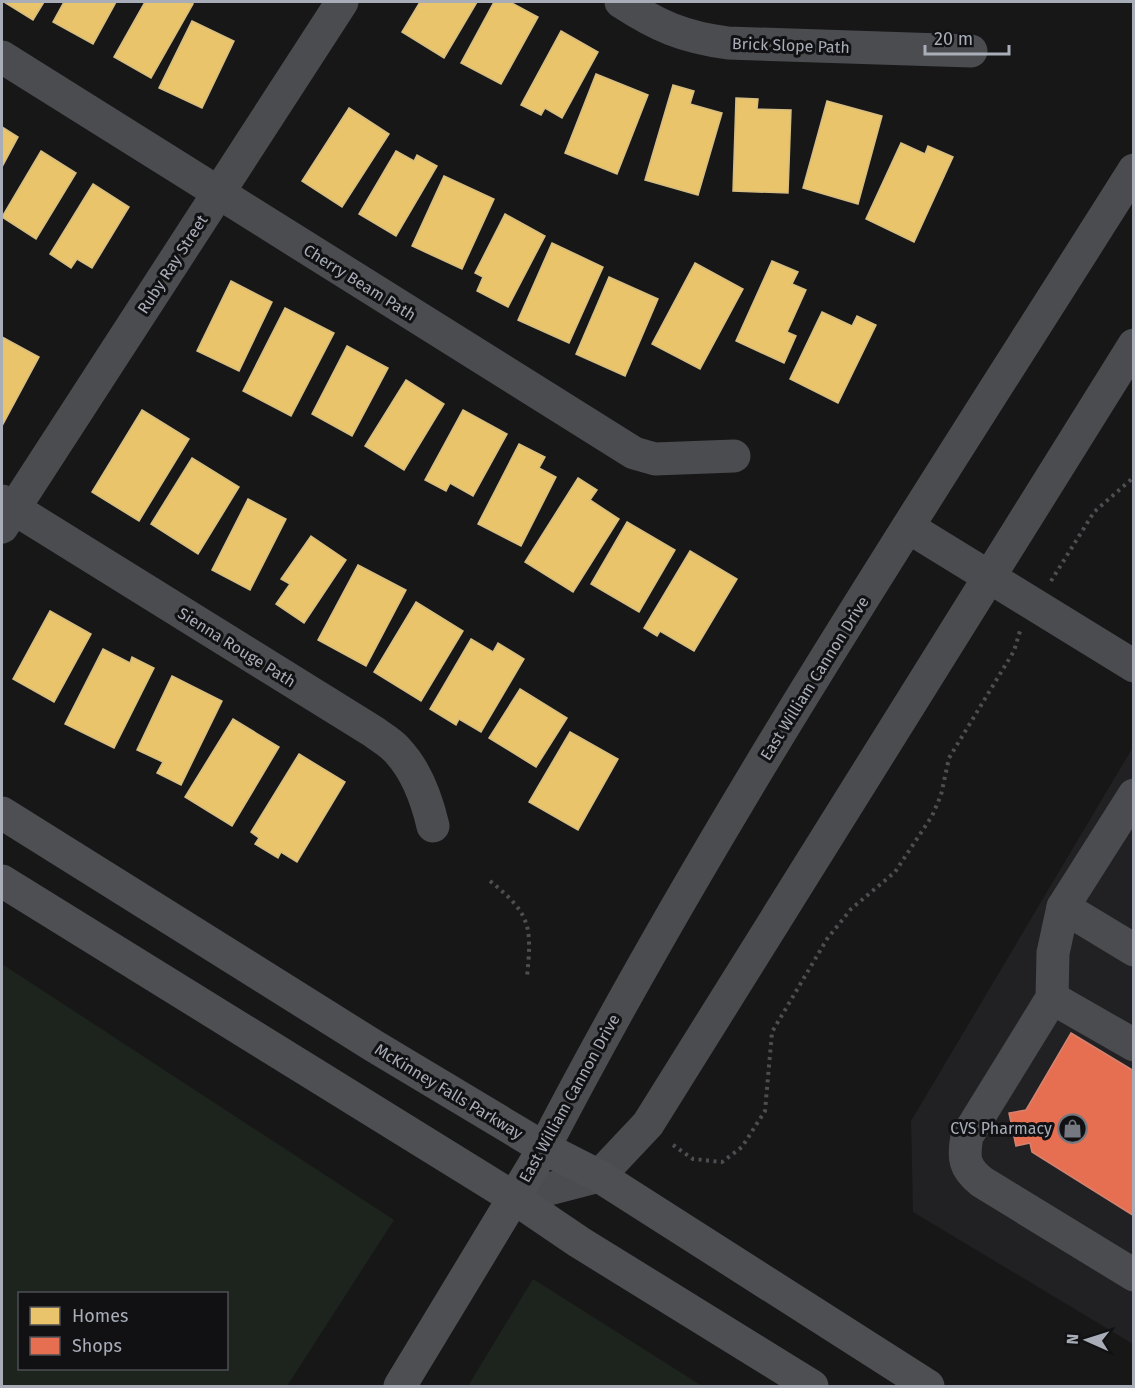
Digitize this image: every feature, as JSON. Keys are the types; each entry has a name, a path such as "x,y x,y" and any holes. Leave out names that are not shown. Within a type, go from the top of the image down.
{"main road":[{"name":"McKinney Falls Parkway","path":"2,813 374,1046 544,1148 599,1176 928,1386"},
{"path":"2,881 514,1198 579,1242 812,1386"},
{"name":"East William Cannon Drive","path":"400,1386 544,1148"}],"street":[{"name":"Ruby Ray Street","path":"5,512 342,2"},
{"name":"Brick Slope Path","path":"621,2 668,28 697,39 728,43 971,51"},
{"name":"Cherry Beam Path","path":"2,57 634,453 655,459 734,456"},
{"name":"East William Cannon Drive","path":"544,1148 684,891 909,527 1134,171"},
{"path":"599,1176 648,1124 1134,345"},
{"name":"Sienna Rouge Path","path":"5,512 374,732 397,750 414,775 428,802 433,826"},
{"path":"909,527 1134,666"},
{"path":"1134,795 1063,907 1053,953 1052,998 967,1136 965,1150 971,1174 1134,1275"},
{"path":"1063,907 1130,940"},
{"path":"1052,998 1134,1045"},
{"name":"East William Cannon Drive","path":"514,1198 599,1176"}],"path":[{"path":"674,1145 693,1159 722,1162 742,1147 765,1111 772,1032 827,939 851,909 895,872 932,816 949,758 1014,651 1018,633 1094,512 1134,477"},
{"path":"490,881 509,897 524,915 530,930 527,977"}],"shaded area":[{"path":"1133,747 1133,1344 913,1212 911,1121"},
{"path":"2,964 394,1220 287,1386 2,1386"},
{"path":"533,1279 702,1386 468,1386"}],"building: Homes":[{"path":"4,2 44,2 33,20"},
{"path":"64,2 116,2 93,44 53,22"},
{"path":"145,2 193,4 151,78 114,57"},
{"path":"420,2 477,2 444,58 402,32"},
{"path":"494,2 510,2 538,17 501,84 461,63"},
{"path":"192,21 234,41 202,108 159,88"},
{"path":"561,31 598,52 562,118 545,108 541,115 521,105"},
{"path":"596,74 648,95 617,174 565,153"},
{"path":"673,85 694,91 690,104 722,113 698,195 645,180"},
{"path":"736,98 758,99 757,109 791,110 788,193 733,191"},
{"path":"827,101 882,116 858,204 803,188"},
{"path":"349,108 389,134 342,207 302,181"},
{"path":"2,127 18,137 2,167"},
{"path":"901,143 925,154 928,146 953,157 914,242 866,219"},
{"path":"41,151 76,173 36,239 2,217"},
{"path":"396,151 414,161 417,155 437,166 396,236 359,214"},
{"path":"444,176 494,199 462,269 412,246"},
{"path":"93,184 129,207 92,268 77,259 71,268 50,254"},
{"path":"505,214 545,236 508,307 477,291 483,277 475,273"},
{"path":"552,243 603,267 569,343 518,320"},
{"path":"772,261 798,272 792,284 806,290 787,332 796,336 784,363 736,341"},
{"path":"695,263 743,289 700,369 652,344"},
{"path":"609,277 658,299 625,376 576,354"},
{"path":"231,281 272,302 239,371 197,351"},
{"path":"285,308 334,333 291,416 243,391"},
{"path":"822,312 852,326 857,316 876,325 838,403 790,379"},
{"path":"2,337 39,357 2,426"},
{"path":"347,346 388,368 352,436 312,414"},
{"path":"406,380 444,404 404,470 365,446"},
{"path":"142,410 189,439 139,521 92,492"},
{"path":"463,410 507,434 473,496 450,483 446,491 425,480"},
{"path":"519,444 545,457 539,468 556,477 521,546 478,524"},
{"path":"192,458 239,487 198,554 151,524"},
{"path":"578,478 597,490 590,500 619,519 573,592 525,562"},
{"path":"248,499 286,519 250,590 212,570"},
{"path":"627,522 675,550 639,612 591,584"},
{"path":"311,536 346,560 304,623 276,604 290,584 281,579"},
{"path":"690,551 737,579 694,651 660,631 657,636 644,628"},
{"path":"358,565 406,590 366,666 318,640"},
{"path":"416,602 463,631 421,701 374,672"},
{"path":"50,611 91,634 54,702 13,679"},
{"path":"471,639 493,652 498,643 524,659 481,732 459,719 456,725 430,709"},
{"path":"103,649 130,663 132,657 154,668 114,748 65,724"},
{"path":"172,676 222,701 181,785 157,773 163,762 137,750"},
{"path":"520,689 567,718 536,767 489,738"},
{"path":"233,719 279,747 232,826 185,797"},
{"path":"570,732 618,759 578,830 529,802"},
{"path":"299,754 345,782 297,862 281,852 278,858 255,844 259,838 251,832"}],"building: Shops":[{"name":"CVS Pharmacy","path":"1071,1033 1134,1071 1134,1216 1032,1152 1030,1143 1016,1146 1009,1113 1026,1110"}],"place":[{"name":"CVS Pharmacy","path":"1073,1128"}]}
